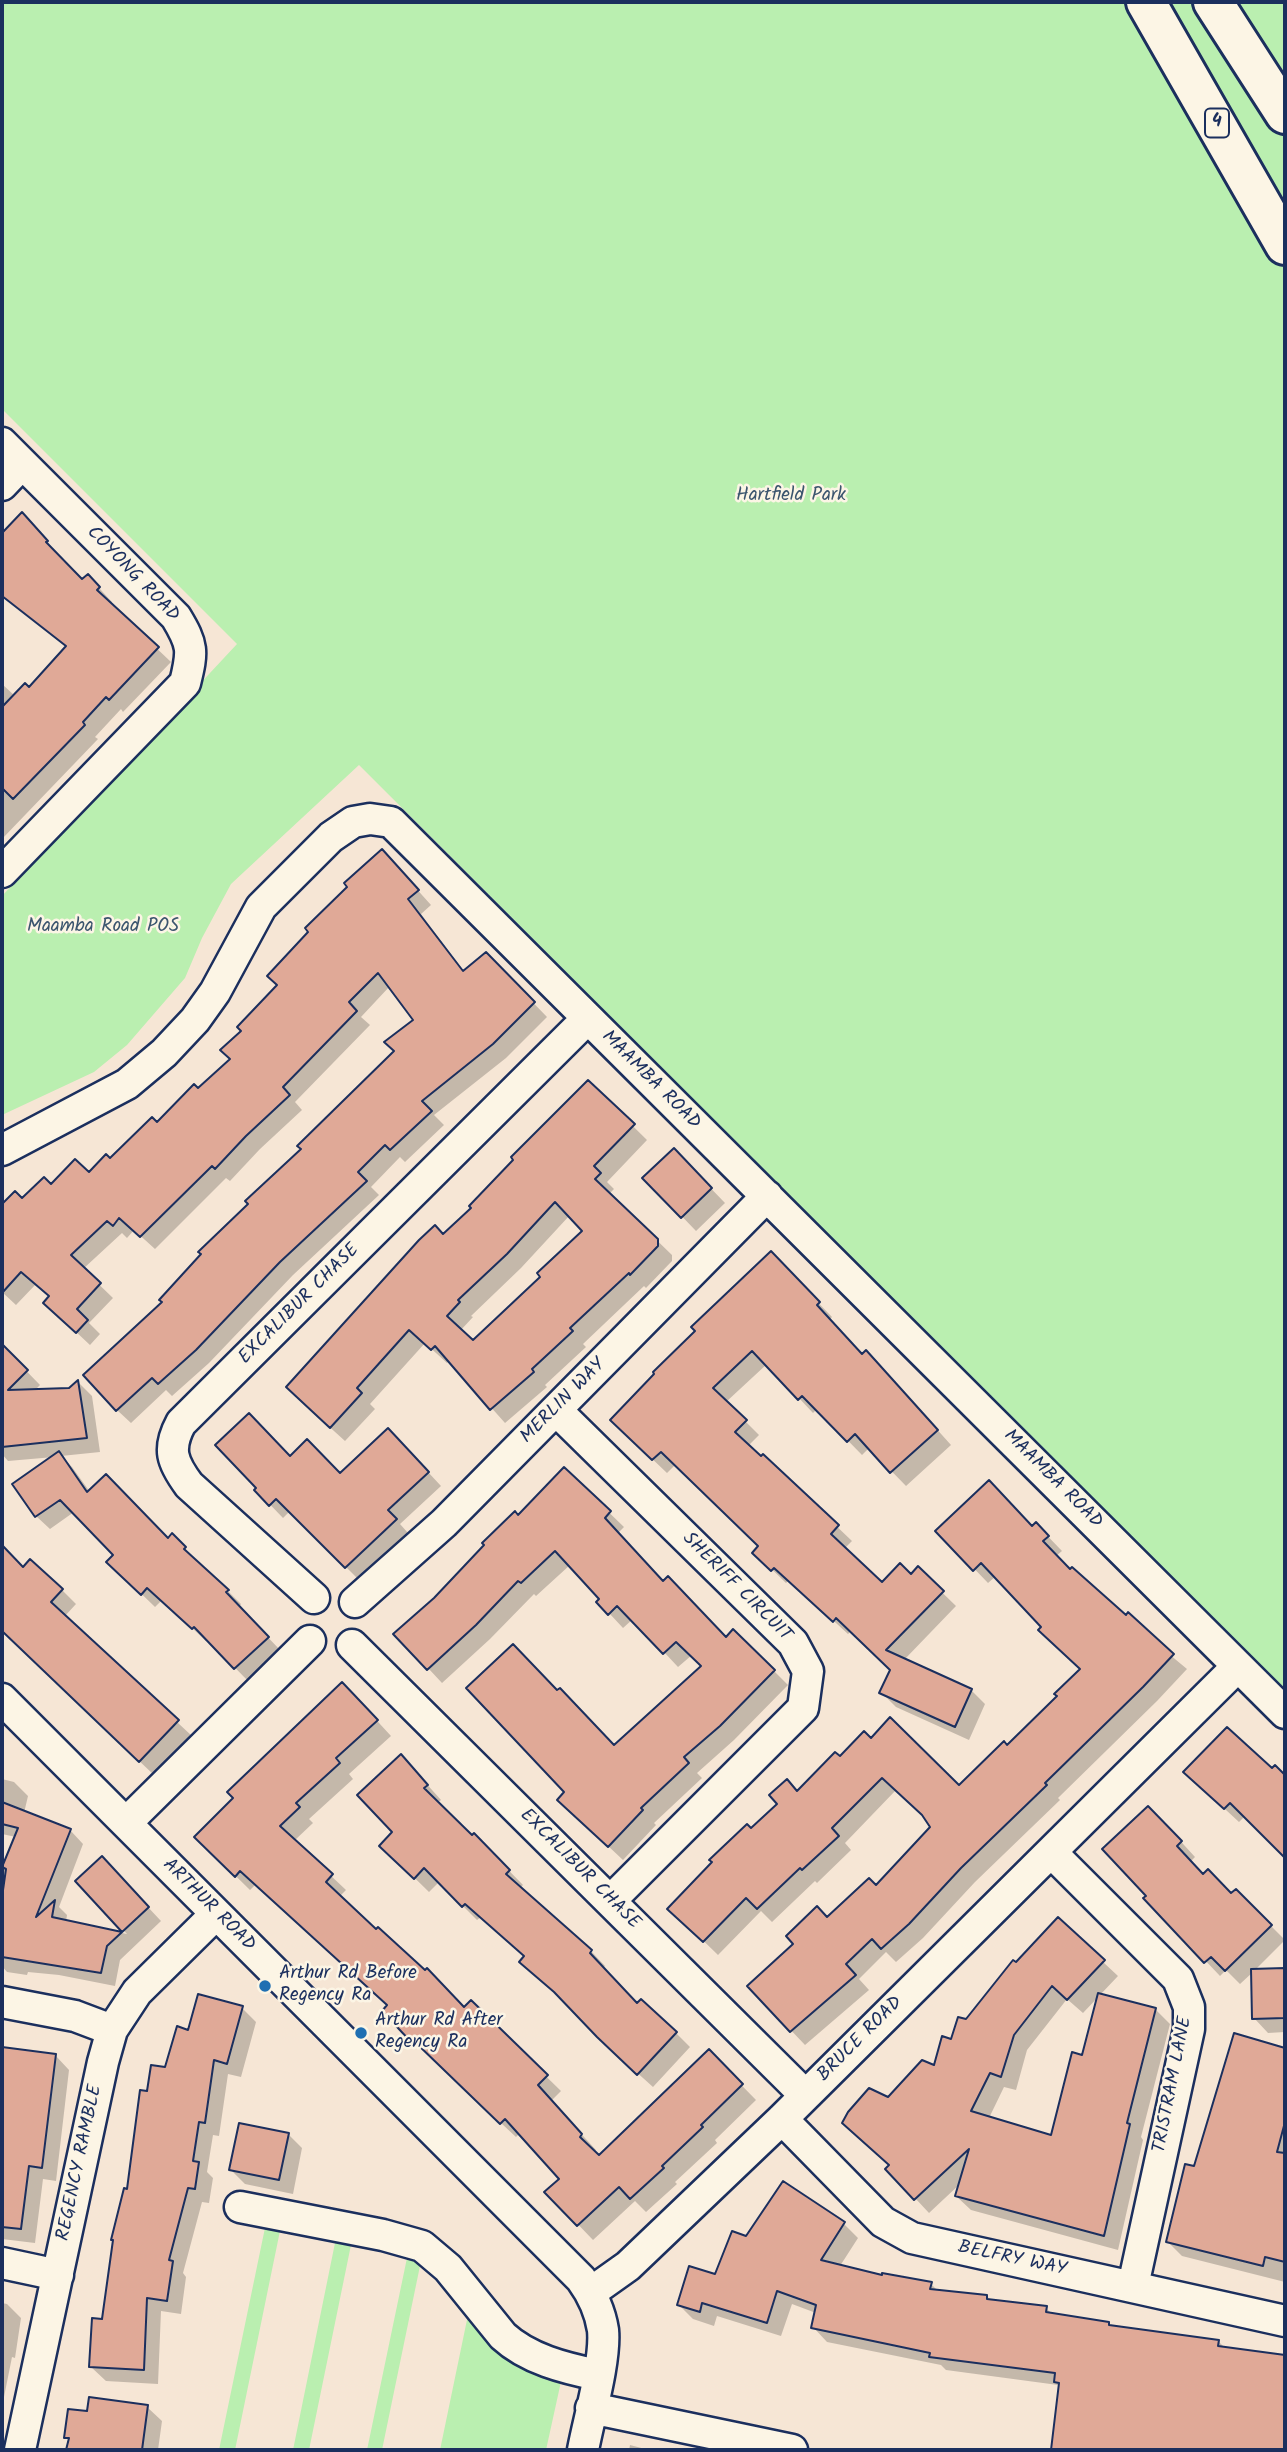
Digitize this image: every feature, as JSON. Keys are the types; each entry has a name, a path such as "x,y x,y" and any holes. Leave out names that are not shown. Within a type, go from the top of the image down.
{"highway":[{"name":"4","path":"1146,2 1285,245"},
{"path":"1213,2 1285,114"}],"street":[{"path":"2,485 12,454"},
{"name":"COYONG ROAD","path":"2,872 186,683 190,661 190,639 176,617 12,454"},
{"name":"MAAMBA ROAD","path":"2,1150 127,1084 164,1053 195,1020 215,992 261,907 331,836 353,822 370,819 391,821 1285,1713"},
{"name":"EXCALIBUR CHASE","path":"314,1598 189,1485 178,1470 172,1452 173,1437 181,1423 587,1019"},
{"name":"MERLIN WAY","path":"355,1602 444,1522 768,1196"},
{"name":"SHERIFF CIRCUIT","path":"556,1410 793,1643 808,1671 803,1708 610,1900"},
{"path":"335,1592 346,1595 355,1602 361,1612 362,1624 359,1636 352,1645 330,1651 310,1642 304,1631 303,1619 306,1608 314,1598 335,1592"},
{"path":"126,1823 310,1642"},
{"name":"EXCALIBUR CHASE","path":"352,1645 805,2095"},
{"name":"BRUCE ROAD","path":"590,2292 628,2266 782,2119 1238,1666"},
{"name":"ARTHUR ROAD","path":"2,1699 574,2271 590,2292"},
{"name":"TRISTRAM LANE","path":"1051,1852 1178,1979 1189,2007 1189,2029 1133,2286"},
{"name":"REGENCY RAMBLE","path":"20,2450 112,2030 137,1992 216,1914"},
{"path":"2,2002 75,2016 112,2030"},
{"name":"BELFRY WAY","path":"782,2119 883,2222 912,2238 1285,2321"},
{"path":"240,2207 383,2235 422,2246 449,2268 512,2344 540,2359 598,2375"},
{"path":"2,2263 58,2275"},
{"path":"583,2450 598,2375 603,2330 590,2292"},
{"path":"591,2408 792,2450"}],"green space":[{"name":"Hartfield Park","path":"2,2 1285,2 1285,1690 359,765 231,884 202,938 185,978 127,1045 94,1072 2,1115 2,896 237,644 2,409"},
{"path":"266,2223 281,2226 235,2450 219,2450"},
{"path":"336,2238 352,2240 309,2450 293,2450"},
{"path":"407,2258 421,2261 382,2450 367,2450"},
{"path":"468,2315 562,2377 546,2450 440,2450"}],"building":[{"path":"22,512 48,541 46,542 82,579 88,574 100,587 97,590 159,647 109,700 106,697 83,722 85,725 13,799 2,788 2,707 25,683 29,687 66,646 2,596 2,533"},
{"path":"382,849 419,890 408,899 463,971 486,952 535,1002 493,1044 422,1101 432,1111 390,1150 385,1145 358,1172 367,1181 280,1262 196,1350 158,1384 152,1378 116,1411 83,1375 162,1302 159,1300 201,1254 198,1252 248,1204 245,1201 301,1149 297,1146 394,1051 384,1042 413,1020 378,973 349,1002 357,1011 283,1087 290,1095 215,1169 212,1166 140,1237 119,1218 113,1226 107,1221 71,1255 101,1283 77,1309 88,1320 76,1333 43,1303 49,1296 21,1272 2,1293 2,1204 15,1191 22,1198 44,1177 51,1184 75,1159 89,1172 106,1154 110,1158 152,1117 157,1122 194,1084 198,1088 230,1059 220,1050 241,1031 237,1027 277,985 267,976 308,932 305,928 347,887 344,883"},
{"path":"588,1080 635,1124 594,1166 601,1173 595,1179 658,1239 658,1246 630,1275 629,1273 570,1328 573,1331 532,1369 534,1372 490,1410 435,1346 431,1350 409,1330 357,1388 362,1393 330,1428 286,1387 419,1240 435,1225 443,1234 471,1208 469,1206 513,1160 511,1157","holes":["555,1202 582,1231 537,1273 540,1277 473,1340 447,1316 460,1302 458,1300 507,1254"]},
{"path":"674,1148 712,1188 681,1218 642,1178"},
{"path":"771,1251 820,1302 817,1305 862,1354 866,1350 938,1430 890,1473 855,1434 847,1442 802,1396 798,1400 752,1351 713,1388 747,1420 735,1432 761,1456 763,1454 839,1525 831,1534 882,1582 900,1563 911,1574 918,1566 944,1591 886,1650 972,1689 955,1727 879,1693 890,1670 836,1618 833,1622 774,1568 771,1571 752,1553 758,1546 661,1452 652,1460 610,1420 695,1331 691,1327"},
{"path":"2,1344 28,1370 8,1390 69,1388 78,1380 87,1438 2,1447"},
{"path":"249,1413 290,1456 307,1439 340,1473 388,1428 429,1472 388,1510 397,1519 345,1568 276,1499 269,1506 254,1490 256,1488 215,1445"},
{"path":"59,1451 87,1492 106,1474 168,1538 172,1533 186,1547 184,1549 229,1590 226,1592 269,1637 234,1669 194,1627 192,1629 147,1588 141,1595 106,1562 113,1555 60,1500 35,1517 12,1484"},
{"path":"564,1467 611,1511 605,1518 663,1581 668,1576 726,1637 733,1629 775,1670 720,1726 684,1757 689,1763 641,1808 643,1810 608,1847 557,1800 564,1792 466,1688 513,1644 557,1690 560,1688 614,1745 701,1666 676,1642 663,1654 617,1606 608,1615 596,1602 599,1599 555,1551 521,1583 518,1581 427,1670 393,1634 434,1598 484,1545 482,1543 515,1511 518,1515"},
{"path":"989,1480 1032,1526 1036,1522 1049,1536 1043,1541 1070,1569 1072,1567 1126,1615 1128,1612 1174,1654 1045,1783 1047,1785 961,1868 909,1924 881,1949 872,1939 846,1964 856,1975 790,2032 747,1986 793,1944 786,1936 817,1906 827,1917 869,1878 876,1885 930,1827 922,1815 882,1778 832,1828 839,1836 802,1870 800,1868 757,1909 746,1898 703,1942 667,1909 712,1862 709,1860 747,1824 751,1828 777,1804 769,1795 787,1779 797,1791 835,1752 840,1756 864,1731 871,1738 890,1717 959,1785 1004,1741 1007,1745 1057,1696 1054,1694 1080,1669 1038,1630 1041,1627 981,1563 973,1571 935,1531"},
{"path":"2,1545 23,1567 30,1559 63,1589 51,1602 179,1720 139,1762 2,1631"},
{"path":"342,1682 378,1720 336,1758 340,1763 296,1803 300,1807 280,1826 333,1874 326,1882 376,1929 378,1927 425,1970 427,1968 464,2007 471,2000 548,2075 538,2085 582,2134 580,2137 599,2155 709,2049 743,2084 662,2166 664,2168 630,2199 619,2187 577,2226 544,2192 559,2179 505,2119 500,2124 415,2042 413,2044 382,2011 387,2005 240,1871 235,1877 194,1837 233,1798 227,1792"},
{"path":"1227,1727 1272,1768 1275,1765 1285,1775 1285,1858 1230,1803 1224,1809 1183,1772"},
{"path":"401,1754 428,1785 424,1788 510,1870 506,1874 592,1950 590,1953 637,2003 641,1999 677,2032 637,2075 554,1992 519,1962 524,1956 465,1904 462,1907 424,1868 414,1879 379,1846 392,1832 357,1795"},
{"path":"2,1802 71,1829 36,1917 55,1900 52,1917 122,1932 75,1881 102,1856 149,1907 107,1946 101,1973 2,1957 2,1897 6,1869 2,1867 18,1828 2,1824"},
{"path":"1148,1806 1182,1841 1177,1846 1203,1874 1208,1869 1231,1893 1236,1889 1272,1925 1225,1971 1211,1957 1204,1963 1143,1898 1146,1896 1102,1849"},
{"path":"1058,1917 1105,1960 1067,2000 1052,1986 1014,2035 1001,2077 990,2073 971,2111 1051,2135 1072,2052 1082,2055 1098,1993 1156,2008 1127,2123 1130,2124 1104,2236 955,2196 969,2149 914,2200 885,2169 889,2165 842,2123 869,2088 888,2097 922,2060 934,2065 942,2036 951,2039 958,2017 966,2019 1013,1960 1016,1962"},
{"path":"1285,1968 1285,2018 1252,2019 1251,1969"},
{"path":"198,1994 243,2006 227,2064 214,2060 205,2123 199,2122 193,2161 199,2162 195,2189 188,2188 169,2260 173,2261 167,2301 147,2298 144,2370 89,2367 92,2318 102,2319 111,2240 124,2188 127,2189 140,2090 147,2091 151,2065 165,2067 177,2026 188,2030"},
{"path":"1234,2033 1285,2048 1285,2122 1277,2152 1285,2153 1285,2262 1265,2257 1263,2266 1166,2242 1185,2164 1194,2166"},
{"path":"2,2047 56,2054 42,2168 29,2166 21,2229 2,2227"},
{"path":"239,2123 289,2133 279,2180 229,2170"},
{"path":"783,2181 845,2222 821,2260 882,2275 932,2282 930,2289 987,2295 987,2299 1047,2306 1046,2312 1109,2322 1109,2325 1219,2340 1218,2346 1285,2355 1285,2450 1051,2450 1059,2383 1054,2382 1055,2373 929,2357 930,2353 811,2328 816,2305 777,2291 767,2323 702,2303 700,2312 677,2305 689,2266 715,2274 732,2231 746,2236"},
{"path":"89,2397 148,2405 142,2450 66,2450 69,2438 64,2438 68,2409 87,2411"}],"place":[{"name":"Arthur Rd Before Regency Ra","path":"265,1986"},
{"name":"Arthur Rd After Regency Ra","path":"361,2033"}],"park label":[{"name":"Maamba Road POS","path":"103,928"}]}
